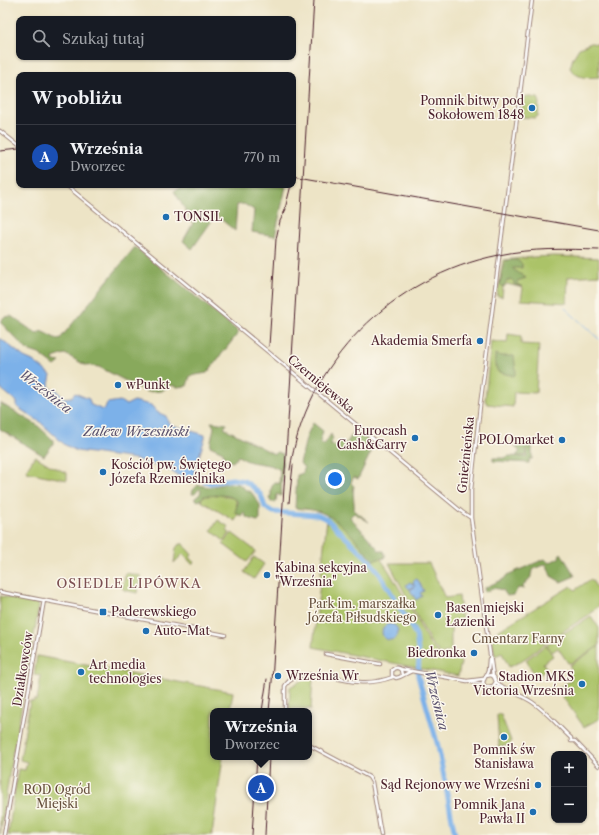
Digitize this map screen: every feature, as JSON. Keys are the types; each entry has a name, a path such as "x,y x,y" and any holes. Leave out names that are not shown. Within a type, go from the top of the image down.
{"street":[{"name":"Gnieźnieńska","path":"493,676 470,505 472,471 532,0"},
{"path":"0,131 16,144"},
{"name":"Czerniejewska","path":"70,188 471,518"},
{"path":"0,592 225,635"},
{"name":"Działkowców","path":"4,835 44,600"},
{"path":"326,654 380,664"},
{"name":"Gnieźnieńska","path":"485,677 488,671 490,655"},
{"path":"382,680 395,668 483,684 487,688 494,686 509,691 524,697 541,708 572,738 572,741 575,741 599,766"},
{"path":"400,669 402,675"},
{"path":"285,708 286,686 294,679 308,674 361,683 393,677 398,678 414,671"},
{"path":"391,673 393,677"},
{"path":"468,681 489,675 493,676 496,682 509,691"},
{"path":"483,684 485,677"},
{"path":"494,686 496,682"},
{"path":"312,747 369,777 372,782 381,835"}],"green space":[{"path":"591,43 599,44 599,77 590,78 579,76 570,68 573,58 579,48"},
{"path":"524,96 538,98 539,100 538,116 535,118 521,117"},
{"path":"180,188 286,188 275,236 252,232 254,210 244,204 237,205 235,231 216,215 192,249 183,241 193,223 174,191"},
{"path":"135,247 239,332 207,373 190,376 187,386 177,387 170,385 162,391 147,392 99,367 85,365 65,354 53,358 54,361 60,362 55,366 39,354 27,350 0,322 4,317 11,316 37,334 41,331 59,340"},
{"path":"553,256 599,258 599,275 568,277 567,303 521,300 523,288 507,284 503,288 502,297 497,296 503,260"},
{"path":"507,260 517,260 522,264 522,268 513,269 526,278 517,281 517,284 523,287 514,285 514,282 511,279 507,281 503,287 500,284 504,264"},
{"path":"508,334 521,336 521,344 539,345 536,393 514,392 513,407 487,404 485,400 491,341 507,343"},
{"path":"495,354 501,356 514,356 516,372 514,376 498,372 495,365"},
{"path":"0,403 37,425 53,440 53,444 44,456 0,429"},
{"path":"211,422 227,424 224,428 274,454 277,452 283,454 281,496 277,494 276,502 271,502 269,498 271,496 271,489 274,482 279,484 280,470 270,465 249,462 238,456 233,462 225,460 223,452 210,446 214,427"},
{"path":"313,423 323,431 320,442 324,445 331,434 333,439 330,444 336,446 340,441 346,444 356,429 377,446 372,450 358,479 354,477 351,483 354,486 354,510 369,522 354,513 350,517 380,551 384,551 385,558 373,560 348,531 326,514 314,510 295,508 297,475 303,473 304,468 300,463 307,435"},
{"path":"515,445 532,446 532,459 529,459 529,463 493,461 493,458 504,458 509,456 527,457 527,454 525,456 516,456 520,451"},
{"path":"35,456 51,466 67,473 67,480 27,472 26,470"},
{"path":"228,483 239,484 252,493 260,505 260,520 257,521 246,517 243,513 241,516 235,512 238,502 230,497 222,495 204,496 199,501 194,499 200,494 201,490 199,489 195,494 192,494 193,490 198,485 209,487"},
{"path":"219,495 233,498 236,501 238,515 235,521 201,501 203,496"},
{"name":"Park im. marszałka Józefa Piłsudskiego","path":"328,509 378,555 410,607 430,645 441,656 456,653 461,663 458,676 313,647"},
{"path":"218,520 229,527 227,531 230,533 224,541 211,530"},
{"path":"232,533 256,551 247,562 223,544"},
{"path":"182,543 192,555 190,557 194,562 192,564 183,554 174,563 176,548"},
{"path":"561,553 575,576 561,582 551,576 547,565 545,564 534,569 531,577 523,586 524,589 518,588 514,595 507,596 503,590 493,588 485,592 484,588 504,579 507,575 545,559 549,563 560,557 559,555"},
{"path":"254,557 264,564 254,579 244,572"},
{"name":"Basen miejski Łazienki","path":"389,563 429,563 445,598 459,596 462,623 451,624 451,651 441,654 432,645"},
{"path":"126,573 141,576 137,593 124,590 122,588"},
{"name":"Cmentarz Farny","path":"591,579 599,591 599,606 590,614 525,658 509,667 502,653 495,656 491,635 571,586 575,590"},
{"path":"0,596 38,603 39,606 13,750 0,835"},
{"path":"591,616 599,628 599,646 571,663 568,663 558,648 552,652 547,645 550,642"},
{"path":"546,645 553,656 543,663 547,669 536,677 526,660"},
{"name":"Stadion MKS Victoria Września","path":"599,646 599,719 584,727 557,689 571,680 566,674 572,669 569,666"},
{"name":"ROD Ogród Miejski","path":"37,656 233,692 230,708 210,708 210,760 223,760 212,835 8,835 18,769 25,770 27,762 20,760 30,701 34,702 34,700 37,700 41,676 34,675"},
{"path":"308,677 313,678 311,708 289,708 290,687"},
{"path":"497,715 501,715 511,741 510,744 499,748"}],"water":[{"name":"Zalew Wrzesiński","path":"0,338 24,357 33,361 51,375 49,385 50,389 57,390 63,398 72,397 75,393 89,399 91,405 104,410 107,403 120,401 126,405 134,401 151,405 157,412 166,416 168,422 172,425 205,435 193,475 195,476 194,480 186,481 171,471 135,459 77,451 65,445 40,422 17,407 17,402 0,388"},
{"path":"416,579 424,591 420,593 422,596 416,600 410,590 416,586 409,589 406,585 410,582 414,585 413,582"},
{"path":"390,624 396,626 398,632 396,638 390,640 384,638 382,632 384,626"}],"waterway":[{"path":"565,308 599,339"},
{"name":"Wrześnica","path":"190,475 210,483 232,479 244,481 261,495 265,507 273,512 317,515 327,519 369,560 378,571 416,635 419,658 418,676 438,746 455,835"}],"railway":[{"path":"269,708 314,0"},
{"path":"0,151 16,149"},
{"path":"296,177 599,230"},
{"path":"284,213 290,188"},
{"path":"269,346 276,239 280,221 286,209"},
{"path":"290,470 299,431 314,394 335,360 360,330 390,304 424,282 460,266 499,255 536,250 599,250"},
{"path":"289,503 293,465"},
{"path":"262,708 267,679"},
{"path":"252,835 257,760"},
{"path":"265,835 269,760"}],"place":[{"name":"Pomnik bitwy pod Sokołowem 1848","path":"532,108"},
{"name":"TONSIL","path":"166,217"},
{"name":"Akademia Smerfa","path":"480,341"},
{"name":"wPunkt","path":"118,385"},
{"name":"Eurocash Cash&Carry","path":"415,438"},
{"name":"POLOmarket","path":"562,440"},
{"name":"Kościół pw. Świętego Józefa Rzemieślnika","path":"103,472"},
{"name":"Kabina sekcyjna \"Września\"","path":"267,575"},
{"name":"Paderewskiego","path":"103,612"},
{"name":"Basen miejski Łazienki","path":"438,615"},
{"name":"Auto-Mat","path":"146,631"},
{"name":"Biedronka","path":"474,653"},
{"name":"Art media technologies","path":"81,672"},
{"name":"Września Wr","path":"278,676"},
{"name":"Stadion MKS Victoria Września","path":"582,684"},
{"name":"Pomnik św Stanisława","path":"504,737"},
{"name":"Sąd Rejonowy we Wrześni","path":"538,785"},
{"name":"Września","path":"261,788"},
{"name":"Pomnik Jana Pawła II","path":"533,812"}],"district":[{"name":"OSIEDLE LIPÓWKA","path":"129,583"}]}
